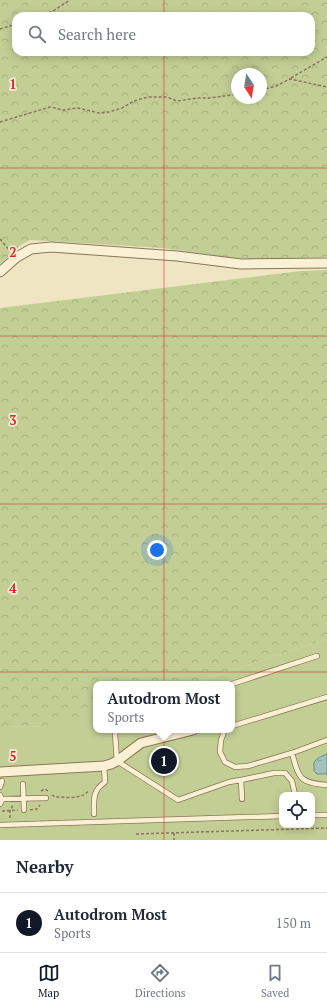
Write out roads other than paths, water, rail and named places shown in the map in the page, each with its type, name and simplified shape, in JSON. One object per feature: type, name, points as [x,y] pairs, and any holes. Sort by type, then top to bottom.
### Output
[{"type":"street","points":[[0,272],[17,257],[31,249],[51,247],[177,256],[241,264],[327,263]]},
{"type":"street","points":[[1,776],[104,766],[111,764],[141,743],[181,733]]},
{"type":"lane","points":[[235,683],[317,656]]},
{"type":"lane","points":[[235,725],[327,698]]},
{"type":"lane","points":[[116,733],[117,760],[178,800],[229,782],[274,773],[285,773],[292,782],[295,792]]},
{"type":"lane","points":[[224,733],[221,740],[220,752],[226,762],[235,767],[248,766],[292,753],[327,740]]},
{"type":"lane","points":[[292,753],[296,771],[303,779],[314,784],[327,785]]},
{"type":"lane","points":[[94,814],[94,796],[96,791],[105,782],[104,766]]},
{"type":"lane","points":[[0,787],[1,776]]},
{"type":"lane","points":[[292,782],[303,779]]},
{"type":"lane","points":[[241,780],[242,798]]},
{"type":"lane","points":[[23,784],[24,810]]},
{"type":"lane","points":[[0,804],[1,797],[46,798]]},
{"type":"lane","points":[[315,815],[327,815]]},
{"type":"lane","points":[[0,825],[279,816]]},
{"type":"water","points":[[327,754],[327,774],[317,774],[314,771],[314,762],[318,758]]},
{"type":"place","name":"Autodrom Most","points":[[164,761]]}]
